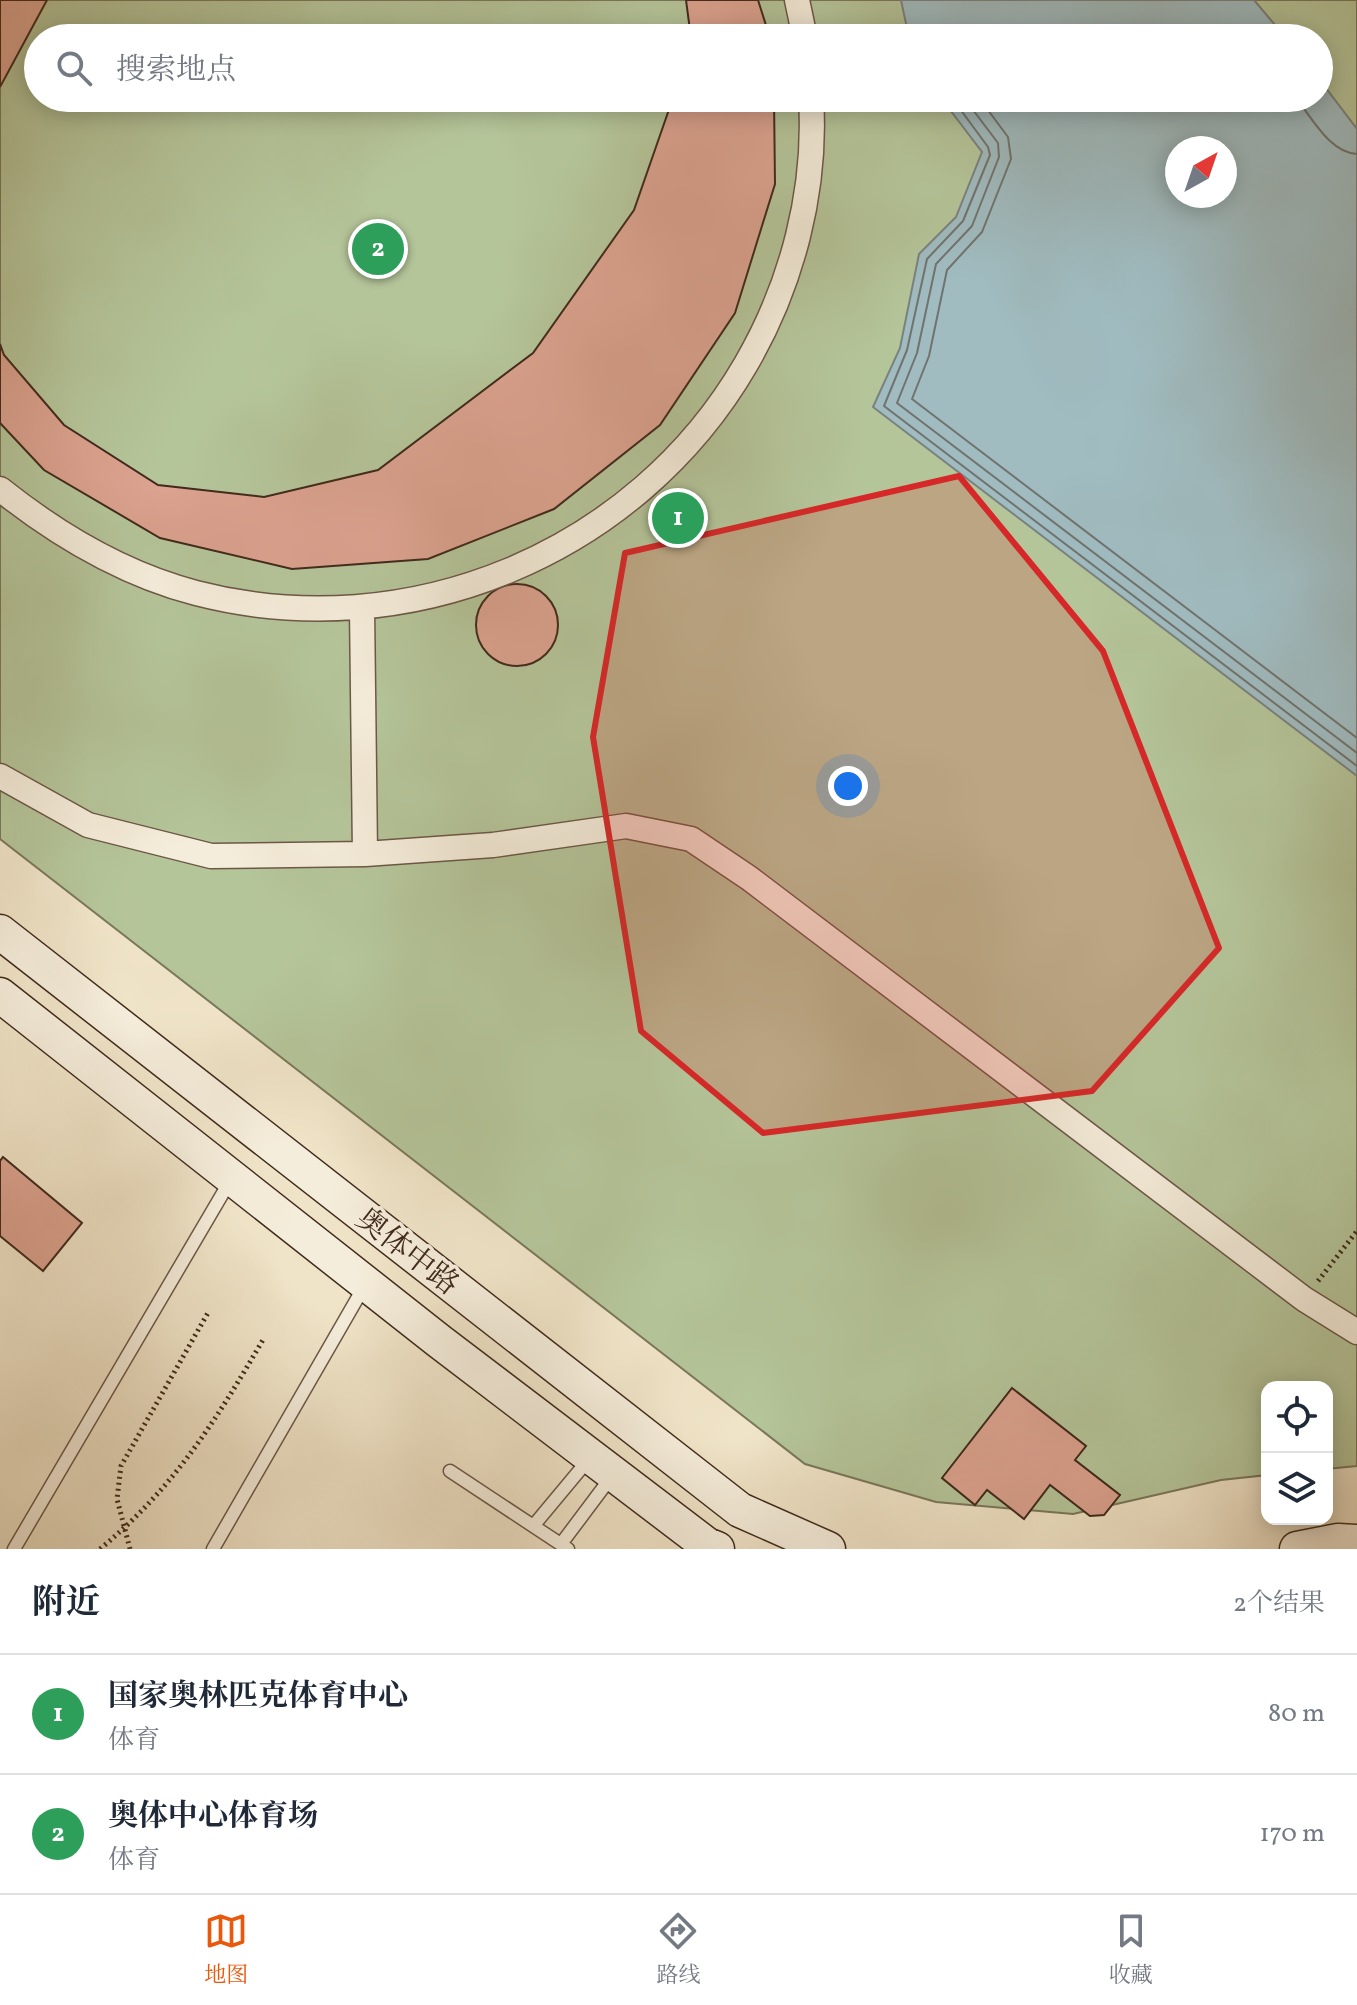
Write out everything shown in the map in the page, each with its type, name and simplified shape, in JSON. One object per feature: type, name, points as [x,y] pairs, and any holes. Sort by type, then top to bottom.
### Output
[{"type":"main road","name":"奥体中路","points":[[0,932],[740,1510],[828,1549]]},
{"type":"main road","name":"奥体中路","points":[[0,995],[366,1283],[707,1545],[717,1549]]},
{"type":"main road","points":[[1297,1549],[1338,1541],[1357,1542]]},
{"type":"street","points":[[797,0],[802,24]]},
{"type":"street","points":[[0,489],[43,523],[91,552],[142,575],[195,593],[250,604],[306,609],[362,608],[403,603],[469,586],[520,567],[558,549],[626,504],[686,448],[736,382],[756,347],[783,284],[799,231],[807,191],[811,112]]},
{"type":"street","points":[[362,608],[365,854]]},
{"type":"street","points":[[0,776],[88,825],[211,856],[365,854],[493,845],[626,826],[691,839],[749,878],[1304,1299],[1357,1332]]},
{"type":"lane","points":[[14,1549],[232,1178]]},
{"type":"lane","points":[[213,1549],[366,1283]]},
{"type":"lane","points":[[534,1525],[602,1465]]},
{"type":"lane","points":[[450,1471],[565,1546],[602,1465]]},
{"type":"path","points":[[1304,1299],[1357,1231]]},
{"type":"path","points":[[130,1549],[117,1499],[121,1466],[209,1311]]},
{"type":"path","points":[[100,1549],[168,1485],[225,1405],[264,1338]]},
{"type":"highlighted area","points":[[959,476],[1103,651],[1219,948],[1092,1091],[763,1133],[641,1031],[593,737],[625,553]]},
{"type":"green space","points":[[0,0],[1357,0],[1357,1466],[1333,1468],[1333,1381],[1261,1381],[1261,1476],[1221,1480],[1073,1514],[936,1502],[805,1464],[0,839]]},
{"type":"water","points":[[901,0],[1254,0],[1274,24],[906,24]]},
{"type":"water","points":[[1333,97],[1357,129],[1357,776],[873,407],[900,348],[919,254],[956,217],[982,152],[952,112],[1333,112]]},
{"type":"building","points":[[0,0],[47,0],[34,24],[24,24],[24,43],[0,87]]},
{"type":"building","points":[[686,0],[758,0],[766,24],[689,24]]},
{"type":"building","points":[[668,112],[774,112],[775,184],[735,313],[660,425],[554,509],[428,559],[292,569],[160,538],[44,470],[0,423],[0,344],[4,355],[64,425],[158,485],[264,497],[378,470],[533,353],[634,210]]},
{"type":"building","points":[[517,584],[533,587],[546,596],[555,609],[558,625],[555,641],[546,654],[533,663],[517,666],[501,663],[488,654],[479,641],[476,625],[479,609],[488,596],[501,587]]},
{"type":"building","points":[[3,1157],[82,1223],[43,1271],[0,1236],[0,1161]]},
{"type":"building","points":[[1012,1388],[1086,1446],[1075,1460],[1120,1495],[1104,1515],[1090,1516],[1050,1485],[1024,1519],[987,1490],[975,1505],[942,1478]]},
{"type":"place","name":"奥体中心体育场","points":[[378,249]]},
{"type":"place","name":"国家奥林匹克体育中心","points":[[678,518]]}]
